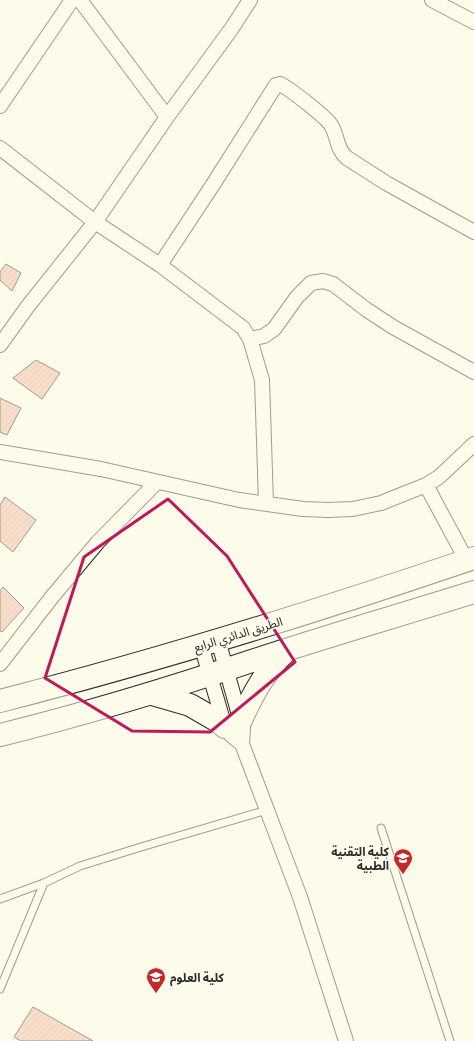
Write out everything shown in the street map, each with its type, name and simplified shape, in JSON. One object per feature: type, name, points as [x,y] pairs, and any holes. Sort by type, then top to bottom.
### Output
[{"type":"main road","name":"الطريق الدائري الرابع","points":[[0,701],[78,681],[210,643],[469,559]]},
{"type":"main road","points":[[0,735],[152,694],[286,650],[474,592]]},
{"type":"main road","points":[[152,694],[190,706],[211,718],[233,724],[258,685],[286,650]]},
{"type":"street","points":[[0,106],[72,0]]},
{"type":"street","points":[[80,0],[167,117]]},
{"type":"street","points":[[0,345],[28,306],[96,222],[167,117],[232,28],[250,0]]},
{"type":"street","points":[[432,0],[474,22]]},
{"type":"street","points":[[160,264],[214,183],[276,84],[280,84],[298,96],[331,124],[338,147],[346,158],[386,183],[474,232]]},
{"type":"street","points":[[0,148],[96,222],[160,264],[243,328],[250,339],[262,380],[266,503]]},
{"type":"street","points":[[250,339],[264,336],[274,329],[297,297],[311,284],[323,281],[332,284],[393,327],[474,372]]},
{"type":"street","points":[[0,452],[101,469],[239,500],[303,509],[353,509],[381,503],[426,485],[439,477],[474,444]]},
{"type":"street","points":[[2,656],[98,542],[157,482]]},
{"type":"street","points":[[426,485],[461,550],[469,559]]},
{"type":"street","points":[[210,643],[233,724],[231,735],[242,744],[300,897],[346,1041]]},
{"type":"lane","points":[[0,900],[44,883],[80,866],[267,810]]},
{"type":"lane","points":[[381,828],[450,1041]]},
{"type":"lane","points":[[0,989],[44,883]]},
{"type":"highlighted area","points":[[168,499],[227,556],[295,662],[210,732],[132,731],[45,678],[84,557]]},
{"type":"building","points":[[6,264],[21,273],[12,291],[0,280],[0,272]]},
{"type":"building","points":[[36,360],[60,373],[42,399],[13,378]]},
{"type":"building","points":[[0,398],[21,408],[7,435],[0,432]]},
{"type":"building","points":[[5,497],[36,520],[13,552],[0,541],[0,505]]},
{"type":"building","points":[[3,587],[24,608],[2,632],[0,631],[0,591]]},
{"type":"building","points":[[33,1007],[93,1041],[21,1041],[14,1037]]},
{"type":"place","name":"كلية التقنية الطبية","points":[[403,875]]},
{"type":"place","name":"كلية العلوم","points":[[156,994]]}]
